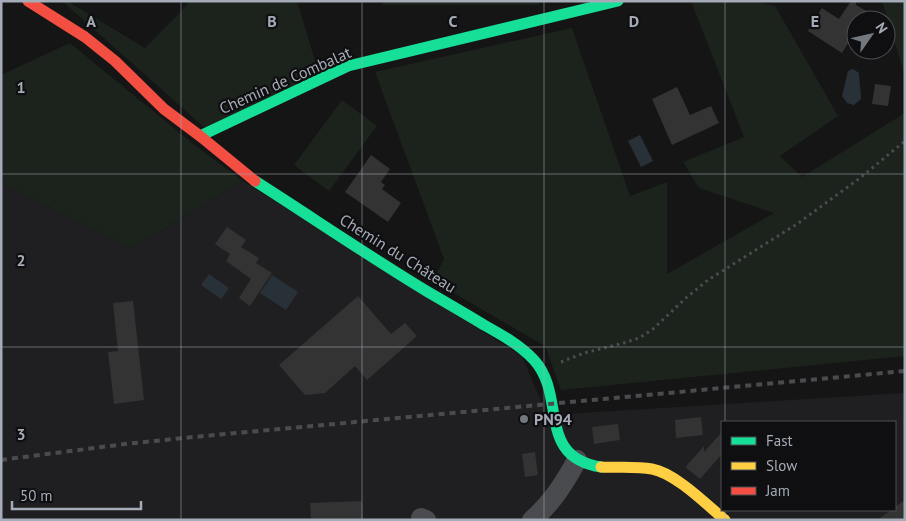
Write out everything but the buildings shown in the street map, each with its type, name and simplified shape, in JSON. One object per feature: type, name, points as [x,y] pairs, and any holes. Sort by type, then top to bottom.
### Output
[{"type":"street","name":"Chemin du Château","points":[[28,1],[85,37],[115,61],[164,109],[253,180],[428,292],[509,339],[528,353],[543,372],[548,387],[557,433],[567,451],[577,460]]},
{"type":"street","name":"Chemin de Combalat","points":[[200,136],[348,66],[618,1]]},
{"type":"street","points":[[532,520],[562,487],[577,460],[584,464],[606,468],[641,468],[661,471],[677,480],[724,520]]},
{"type":"path","points":[[543,372],[562,361],[584,353],[639,338],[653,329],[686,297],[708,280],[797,224],[860,178],[905,141]]},
{"type":"shaded area","points":[[62,1],[67,1],[145,48],[191,1],[297,1],[319,74],[205,128]]},
{"type":"shaded area","points":[[382,1],[539,1],[539,5],[382,5]]},
{"type":"shaded area","points":[[691,1],[755,1],[775,6],[838,116],[780,156],[802,177],[905,113],[905,356],[561,390],[545,346],[433,281],[444,259],[375,72],[572,28],[630,196],[667,182],[667,274],[774,213],[699,188],[683,162],[744,137]]},
{"type":"shaded area","points":[[882,1],[905,1],[905,76],[896,47],[896,10],[885,10]]},
{"type":"shaded area","points":[[70,43],[192,143],[243,181],[132,248],[1,183],[1,75]]},
{"type":"shaded area","points":[[853,69],[859,73],[861,96],[861,99],[854,105],[847,103],[842,96],[848,71]]},
{"type":"shaded area","points":[[342,100],[377,126],[329,191],[294,165]]},
{"type":"shaded area","points":[[640,135],[653,161],[641,167],[628,141]]},
{"type":"shaded area","points":[[243,181],[522,356],[547,415],[905,393],[905,520],[1,520],[1,183],[132,248]]},
{"type":"shaded area","points":[[209,274],[229,288],[221,299],[201,285]]},
{"type":"shaded area","points":[[272,275],[298,292],[286,310],[260,293]]},
{"type":"railway","points":[[1,460],[183,438],[905,371]]},
{"type":"traffic: fast","points":[[200,136],[348,66],[618,1]]},
{"type":"traffic: fast","points":[[255,181],[385,265],[523,350],[534,360],[544,375],[560,438],[568,451],[581,461],[601,467]]},
{"type":"traffic: slow","points":[[601,467],[652,469],[661,472],[690,490],[725,520]]},
{"type":"traffic: jam","points":[[28,1],[85,37],[115,61],[164,109],[255,181]]},
{"type":"place","name":"PN94","points":[[524,419]]}]
